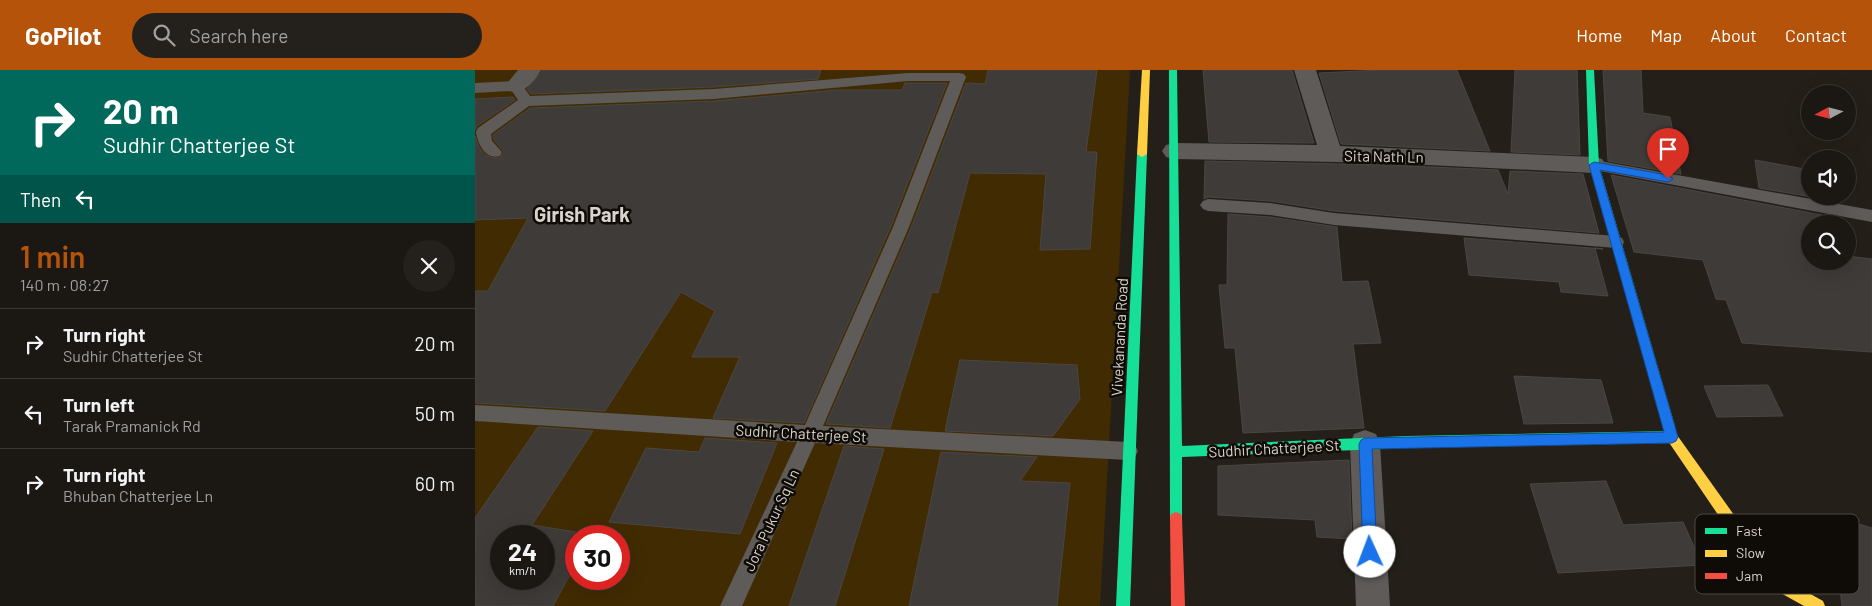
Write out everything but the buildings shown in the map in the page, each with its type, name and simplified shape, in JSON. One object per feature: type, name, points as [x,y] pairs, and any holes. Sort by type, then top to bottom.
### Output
[{"type":"main road","name":"Vivekananda Road","points":[[1123,606],[1128,451],[1136,320],[1146,70]]},
{"type":"main road","points":[[1173,70],[1175,452],[1178,606]]},
{"type":"main road","points":[[1590,70],[1594,165],[1672,437],[1725,514]]},
{"type":"main road","name":"Sudhir Chatterjee St","points":[[1175,452],[1365,444],[1672,437]]},
{"type":"main road","points":[[1796,594],[1818,606]]},
{"type":"street","points":[[521,94],[530,70]]},
{"type":"street","points":[[1305,70],[1331,154]]},
{"type":"street","name":"Sita Nath Ln","points":[[1174,151],[1495,159],[1594,165]]},
{"type":"street","points":[[1365,444],[1373,606]]},
{"type":"lane","points":[[475,88],[521,94],[713,94],[889,75],[908,77],[963,74]]},
{"type":"lane","name":"Jora Pukur Sq Ln","points":[[731,606],[810,434],[901,228],[963,74]]},
{"type":"lane","points":[[495,152],[485,143],[483,132],[521,94]]},
{"type":"lane","points":[[1594,165],[1872,216]]},
{"type":"lane","points":[[1208,204],[1270,209],[1334,218],[1616,242]]},
{"type":"lane","name":"Sudhir Chatterjee St","points":[[475,413],[810,434],[1128,451]]},
{"type":"lane","points":[[1779,594],[1783,606]]},
{"type":"shaded area","points":[[475,70],[1130,70],[1100,606],[475,606]]},
{"type":"traffic: fast","points":[[1173,70],[1176,518]]},
{"type":"traffic: fast","points":[[1590,70],[1594,165],[1669,426]]},
{"type":"traffic: fast","points":[[1123,606],[1142,154]]},
{"type":"traffic: fast","points":[[1175,452],[1406,442],[1672,437]]},
{"type":"traffic: slow","points":[[1142,154],[1146,70]]},
{"type":"traffic: slow","points":[[1669,426],[1672,437],[1725,514]]},
{"type":"traffic: slow","points":[[1796,594],[1818,606]]},
{"type":"traffic: jam","points":[[1176,518],[1178,606]]},
{"type":"district","name":"Girish Park","points":[[582,214]]},
{"type":"route","points":[[1370,552],[1365,444],[1672,437],[1594,165],[1668,179]]}]
